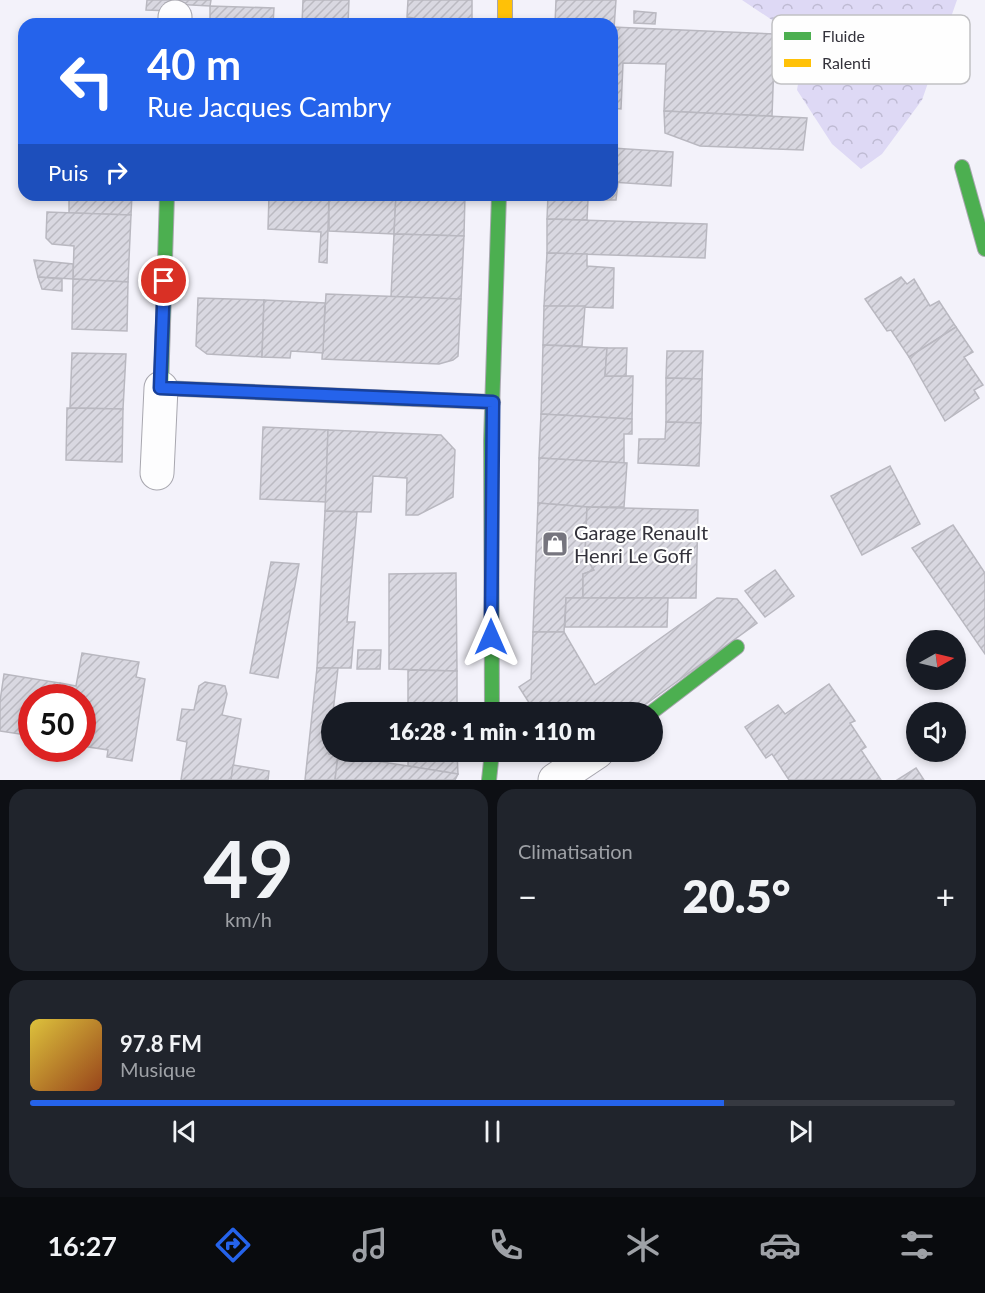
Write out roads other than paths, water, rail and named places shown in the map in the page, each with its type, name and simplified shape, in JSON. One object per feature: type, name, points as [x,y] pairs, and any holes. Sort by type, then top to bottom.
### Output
[{"type":"street","points":[[505,0],[505,18]]},
{"type":"street","points":[[962,167],[985,249]]},
{"type":"street","points":[[157,473],[166,201]]},
{"type":"street","points":[[492,702],[490,577],[499,201]]},
{"type":"street","points":[[160,388],[493,402]]},
{"type":"street","points":[[663,703],[737,646]]},
{"type":"street","points":[[491,779],[492,762]]},
{"type":"street","points":[[555,780],[582,762]]},
{"type":"place","name":"Garage Renault Henri Le Goff","points":[[555,544]]}]
